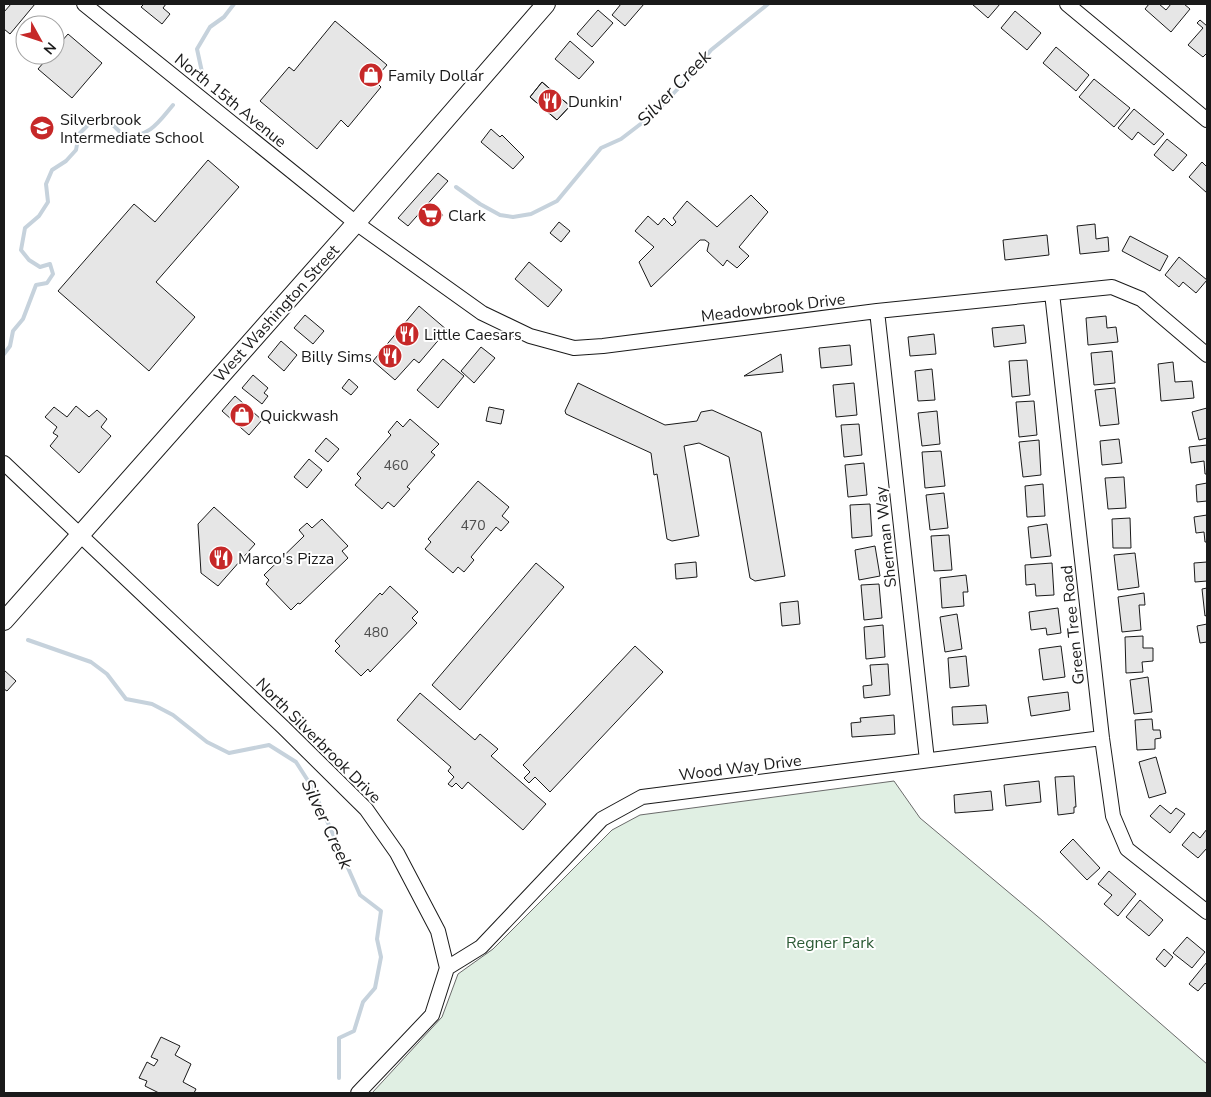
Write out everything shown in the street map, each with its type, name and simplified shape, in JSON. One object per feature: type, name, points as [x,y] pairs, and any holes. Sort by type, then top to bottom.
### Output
[{"type":"main road","name":"West Washington Street","points":[[4,621],[356,223],[546,4]]},
{"type":"street","name":"North 15th Avenue","points":[[84,4],[356,223]]},
{"type":"street","points":[[1067,4],[1207,120]]},
{"type":"street","name":"Meadowbrook Drive","points":[[356,223],[482,313],[530,336],[574,348],[603,346],[877,311],[1112,287],[1141,299],[1207,355]]},
{"type":"street","name":"Green Tree Road","points":[[1052,293],[1102,738],[1113,816],[1127,849],[1205,906]]},
{"type":"street","name":"Sherman Way","points":[[877,311],[927,760]]},
{"type":"street","name":"North Silverbrook Drive","points":[[4,463],[81,534],[366,809],[397,853],[438,931],[447,968]]},
{"type":"street","name":"Wood Way Drive","points":[[447,968],[481,947],[602,819],[642,797],[1102,738]]},
{"type":"street","points":[[358,1093],[432,1014],[447,968]]},
{"type":"green space","name":"Regner Park","points":[[894,781],[920,818],[1043,921],[1207,1064],[1207,1093],[372,1093],[442,1017],[458,974],[493,949],[612,830],[640,815]]},
{"type":"building","points":[[11,4],[35,4],[26,15],[15,15],[15,28],[10,34],[4,29],[4,12]]},
{"type":"building","points":[[144,4],[166,4],[163,8],[170,14],[162,24],[141,7]]},
{"type":"building","points":[[621,4],[644,4],[625,26],[612,15]]},
{"type":"building","points":[[972,4],[1000,4],[988,18]]},
{"type":"building","points":[[1149,4],[1159,4],[1166,10],[1171,4],[1184,4],[1190,9],[1171,32],[1145,9]]},
{"type":"building","points":[[598,10],[613,23],[592,47],[577,34]]},
{"type":"building","points":[[1015,11],[1041,33],[1027,50],[1001,28]]},
{"type":"building","points":[[1200,20],[1207,26],[1207,53],[1203,57],[1188,45],[1203,28],[1197,23]]},
{"type":"building","points":[[335,21],[387,65],[374,80],[381,87],[348,127],[341,120],[317,149],[260,101],[289,67],[294,71]]},
{"type":"building","points":[[68,34],[102,63],[72,98],[38,69],[41,65],[65,65],[65,37]]},
{"type":"building","points":[[570,41],[594,62],[579,79],[555,59]]},
{"type":"building","points":[[1056,47],[1089,75],[1076,91],[1043,63]]},
{"type":"building","points":[[1094,79],[1130,108],[1114,127],[1079,97]]},
{"type":"building","name":"Dunkin'","points":[[542,82],[570,106],[557,120],[530,97]]},
{"type":"building","name":"Dunkin'","points":[[542,82],[570,106],[557,120],[530,97]]},
{"type":"building","points":[[1134,109],[1164,134],[1154,145],[1138,132],[1132,140],[1118,128]]},
{"type":"building","points":[[491,129],[500,137],[502,135],[524,157],[513,169],[481,142]]},
{"type":"building","points":[[1167,139],[1187,155],[1173,171],[1154,155]]},
{"type":"building","points":[[208,160],[239,187],[156,282],[195,317],[149,371],[58,291],[134,204],[155,222]]},
{"type":"building","points":[[1202,162],[1207,167],[1207,193],[1189,177]]},
{"type":"building","name":"Clark","points":[[438,173],[448,181],[408,226],[398,218]]},
{"type":"building","points":[[751,195],[768,212],[739,247],[749,256],[737,268],[727,260],[723,266],[707,251],[709,243],[705,240],[700,240],[651,287],[639,262],[654,247],[635,231],[648,216],[658,225],[664,218],[672,226],[676,222],[673,218],[687,201],[717,227]]},
{"type":"building","name":"Clark","points":[[429,203],[443,215],[432,227],[418,215]]},
{"type":"building","points":[[559,222],[570,231],[561,242],[550,233]]},
{"type":"building","points":[[1095,224],[1096,239],[1108,237],[1109,251],[1080,254],[1077,226]]},
{"type":"building","points":[[1047,235],[1049,255],[1005,260],[1003,240]]},
{"type":"building","points":[[1130,236],[1168,256],[1160,271],[1122,251]]},
{"type":"building","points":[[1179,257],[1207,280],[1196,293],[1183,282],[1179,287],[1165,275]]},
{"type":"building","points":[[529,262],[562,290],[548,307],[515,279]]},
{"type":"building","points":[[419,306],[447,330],[419,363],[414,359],[395,380],[373,361]]},
{"type":"building","points":[[305,315],[324,331],[313,344],[294,328]]},
{"type":"building","points":[[1106,316],[1107,328],[1116,327],[1118,342],[1088,345],[1086,318]]},
{"type":"building","points":[[1024,325],[1026,343],[994,347],[992,328]]},
{"type":"building","points":[[934,334],[936,354],[910,356],[908,337]]},
{"type":"building","points":[[281,341],[297,355],[284,371],[268,357]]},
{"type":"building","points":[[850,345],[852,365],[821,368],[819,348]]},
{"type":"building","points":[[481,347],[495,358],[474,383],[461,371]]},
{"type":"building","points":[[1112,351],[1115,383],[1094,385],[1091,353]]},
{"type":"building","points":[[781,354],[783,372],[744,376]]},
{"type":"building","points":[[443,359],[464,376],[438,408],[417,390]]},
{"type":"building","points":[[1027,360],[1030,395],[1012,397],[1009,361]]},
{"type":"building","points":[[1173,362],[1175,382],[1192,381],[1194,398],[1161,401],[1158,364]]},
{"type":"building","points":[[932,369],[935,400],[918,401],[915,371]]},
{"type":"building","points":[[253,375],[268,388],[264,393],[268,396],[262,404],[242,388]]},
{"type":"building","points":[[349,379],[358,387],[351,395],[342,388]]},
{"type":"building","points":[[578,383],[665,425],[697,421],[701,412],[712,410],[761,432],[785,576],[755,581],[750,578],[729,457],[699,443],[684,446],[699,536],[672,541],[667,539],[657,474],[654,475],[651,453],[566,414],[565,411]]},
{"type":"building","points":[[854,383],[857,415],[836,417],[833,385]]},
{"type":"building","points":[[1115,388],[1119,424],[1100,426],[1095,390]]},
{"type":"building","name":"Quickwash","points":[[235,396],[262,420],[249,435],[222,411]]},
{"type":"building","points":[[1034,401],[1037,435],[1019,437],[1016,402]]},
{"type":"building","points":[[76,406],[89,417],[97,410],[107,419],[101,427],[111,436],[79,473],[50,446],[58,436],[53,433],[57,427],[45,417],[54,407],[67,417]]},
{"type":"building","points":[[489,407],[504,410],[501,424],[486,421]]},
{"type":"building","points":[[1207,408],[1207,438],[1199,440],[1192,412]]},
{"type":"building","points":[[937,411],[940,444],[922,446],[918,413]]},
{"type":"building","points":[[410,419],[439,444],[431,452],[435,455],[407,487],[410,489],[394,507],[388,502],[382,509],[355,485],[361,478],[357,474],[391,435],[388,432],[397,421],[403,427]]},
{"type":"building","points":[[859,424],[862,455],[844,457],[841,425]]},
{"type":"building","points":[[326,438],[339,449],[328,462],[315,451]]},
{"type":"building","points":[[1119,439],[1122,463],[1102,465],[1100,441]]},
{"type":"building","points":[[1039,440],[1041,475],[1023,477],[1019,442]]},
{"type":"building","points":[[1207,445],[1207,474],[1205,474],[1204,461],[1191,463],[1189,447]]},
{"type":"building","points":[[941,451],[945,486],[925,488],[922,452]]},
{"type":"building","points":[[309,459],[322,470],[307,488],[294,477]]},
{"type":"building","points":[[864,463],[867,495],[848,497],[845,465]]},
{"type":"building","points":[[1124,477],[1126,508],[1108,509],[1105,478]]},
{"type":"building","points":[[478,481],[509,507],[502,516],[509,522],[501,531],[496,527],[471,557],[474,560],[464,572],[458,567],[453,573],[425,549],[431,542],[428,539]]},
{"type":"building","points":[[1207,483],[1207,501],[1197,502],[1196,485]]},
{"type":"building","points":[[1043,484],[1045,516],[1027,517],[1025,486]]},
{"type":"building","points":[[944,493],[948,528],[930,530],[926,495]]},
{"type":"building","points":[[870,504],[872,536],[852,538],[850,505]]},
{"type":"building","name":"Marco's Pizza","points":[[214,507],[255,544],[218,586],[201,573],[198,524]]},
{"type":"building","points":[[1207,515],[1207,542],[1205,542],[1204,532],[1196,533],[1194,517]]},
{"type":"building","points":[[1130,518],[1131,548],[1113,548],[1112,519]]},
{"type":"building","points":[[322,519],[348,546],[342,551],[348,558],[300,604],[298,603],[291,610],[266,584],[269,580],[264,575],[304,536],[299,530],[307,523],[312,528]]},
{"type":"building","points":[[1047,524],[1051,556],[1031,558],[1028,527]]},
{"type":"building","points":[[949,535],[952,570],[934,571],[931,536]]},
{"type":"building","points":[[875,546],[880,576],[859,580],[855,550]]},
{"type":"building","points":[[1135,553],[1139,587],[1118,590],[1114,555]]},
{"type":"building","points":[[696,562],[697,577],[676,579],[675,564]]},
{"type":"building","points":[[1207,562],[1207,581],[1195,582],[1194,563]]},
{"type":"building","points":[[536,563],[564,587],[460,710],[432,685]]},
{"type":"building","points":[[1052,563],[1054,595],[1036,596],[1035,584],[1026,585],[1025,565]]},
{"type":"building","points":[[966,575],[968,592],[963,592],[964,606],[942,608],[940,578]]},
{"type":"building","points":[[879,584],[882,618],[864,620],[861,585]]},
{"type":"building","points":[[390,586],[418,612],[412,618],[417,623],[370,672],[368,669],[361,676],[335,651],[340,646],[335,641],[380,593],[382,595]]},
{"type":"building","points":[[1207,588],[1207,615],[1205,616],[1202,589]]},
{"type":"building","points":[[1144,593],[1145,605],[1139,605],[1141,630],[1122,632],[1118,597]]},
{"type":"building","points":[[798,601],[800,624],[782,626],[780,603]]},
{"type":"building","points":[[1058,608],[1061,633],[1047,635],[1046,628],[1031,630],[1029,612]]},
{"type":"building","points":[[957,614],[962,649],[945,652],[940,617]]},
{"type":"building","points":[[1207,624],[1207,642],[1200,643],[1197,626]]},
{"type":"building","points":[[883,625],[885,657],[866,659],[864,627]]},
{"type":"building","points":[[1143,636],[1143,648],[1153,648],[1153,661],[1142,662],[1143,672],[1126,673],[1125,637]]},
{"type":"building","points":[[635,646],[663,672],[550,792],[535,777],[529,783],[524,778],[530,772],[523,765]]},
{"type":"building","points":[[1061,646],[1065,677],[1043,680],[1039,649]]},
{"type":"building","points":[[966,656],[969,686],[950,688],[948,658]]},
{"type":"building","points":[[888,664],[890,695],[864,698],[863,686],[872,685],[870,665]]},
{"type":"building","points":[[4,670],[16,681],[7,691],[4,689]]},
{"type":"building","points":[[1148,677],[1152,712],[1134,714],[1130,680]]},
{"type":"building","points":[[1068,692],[1070,710],[1031,716],[1028,697]]},
{"type":"building","points":[[420,693],[475,740],[480,734],[498,749],[491,756],[546,804],[523,830],[468,782],[462,789],[456,783],[452,787],[448,784],[454,777],[448,771],[451,767],[397,720]]},
{"type":"building","points":[[986,705],[988,723],[953,725],[952,707]]},
{"type":"building","points":[[894,715],[895,734],[852,737],[851,723],[861,722],[860,718]]},
{"type":"building","points":[[1152,719],[1153,730],[1160,730],[1161,738],[1155,739],[1155,749],[1137,750],[1135,720]]},
{"type":"building","points":[[1156,757],[1166,793],[1149,798],[1139,762]]},
{"type":"building","points":[[1074,776],[1076,807],[1074,807],[1074,813],[1058,815],[1055,777]]},
{"type":"building","points":[[1039,781],[1041,802],[1006,806],[1004,785]]},
{"type":"building","points":[[991,791],[993,810],[955,813],[954,795]]},
{"type":"building","points":[[1160,805],[1171,814],[1176,808],[1185,814],[1170,833],[1150,816]]},
{"type":"building","points":[[1207,829],[1207,848],[1198,858],[1182,845],[1193,832],[1200,838]]},
{"type":"building","points":[[1073,839],[1100,868],[1087,880],[1060,852]]},
{"type":"building","points":[[1109,871],[1136,894],[1118,916],[1104,904],[1112,895],[1098,884]]},
{"type":"building","points":[[1140,900],[1163,920],[1149,936],[1126,917]]},
{"type":"building","points":[[1187,937],[1205,952],[1192,968],[1173,953]]},
{"type":"building","points":[[1164,949],[1173,957],[1165,967],[1156,959]]},
{"type":"building","points":[[1207,962],[1207,985],[1205,983],[1198,991],[1189,984]]},
{"type":"building","points":[[161,1037],[180,1046],[175,1055],[191,1064],[183,1082],[196,1089],[194,1093],[159,1093],[145,1086],[147,1081],[139,1078],[147,1062],[154,1066],[158,1060],[151,1057]]},
{"type":"waterway","name":"Silver Creek","points":[[202,72],[197,49],[210,27],[224,17],[234,4]]},
{"type":"waterway","name":"Silver Creek","points":[[456,187],[500,215],[513,217],[531,214],[557,201],[601,148],[621,139],[655,113],[711,50],[768,4]]},
{"type":"waterway","name":"Silver Creek","points":[[4,354],[10,346],[13,331],[23,319],[36,285],[47,283],[53,274],[50,264],[40,267],[29,260],[21,250],[25,228],[39,216],[48,202],[46,184],[52,170],[66,161],[76,150],[79,134],[94,119],[109,121],[124,136],[133,136],[153,128],[173,105]]},
{"type":"waterway","name":"Silver Creek","points":[[28,640],[91,662],[107,674],[126,699],[152,704],[173,715],[207,742],[229,753],[269,745],[296,762],[312,787],[360,895],[381,911],[377,939],[381,957],[375,988],[363,1002],[354,1031],[339,1038],[339,1078]]},
{"type":"place","name":"Family Dollar","points":[[371,75]]},
{"type":"place","name":"Dunkin'","points":[[550,101]]},
{"type":"place","name":"Silverbrook Intermediate School","points":[[42,128]]},
{"type":"place","name":"Clark","points":[[430,215]]},
{"type":"place","name":"Little Caesars","points":[[407,334]]},
{"type":"place","name":"Billy Sims","points":[[390,356]]},
{"type":"place","name":"Quickwash","points":[[242,415]]},
{"type":"place","name":"Marco's Pizza","points":[[221,558]]}]
